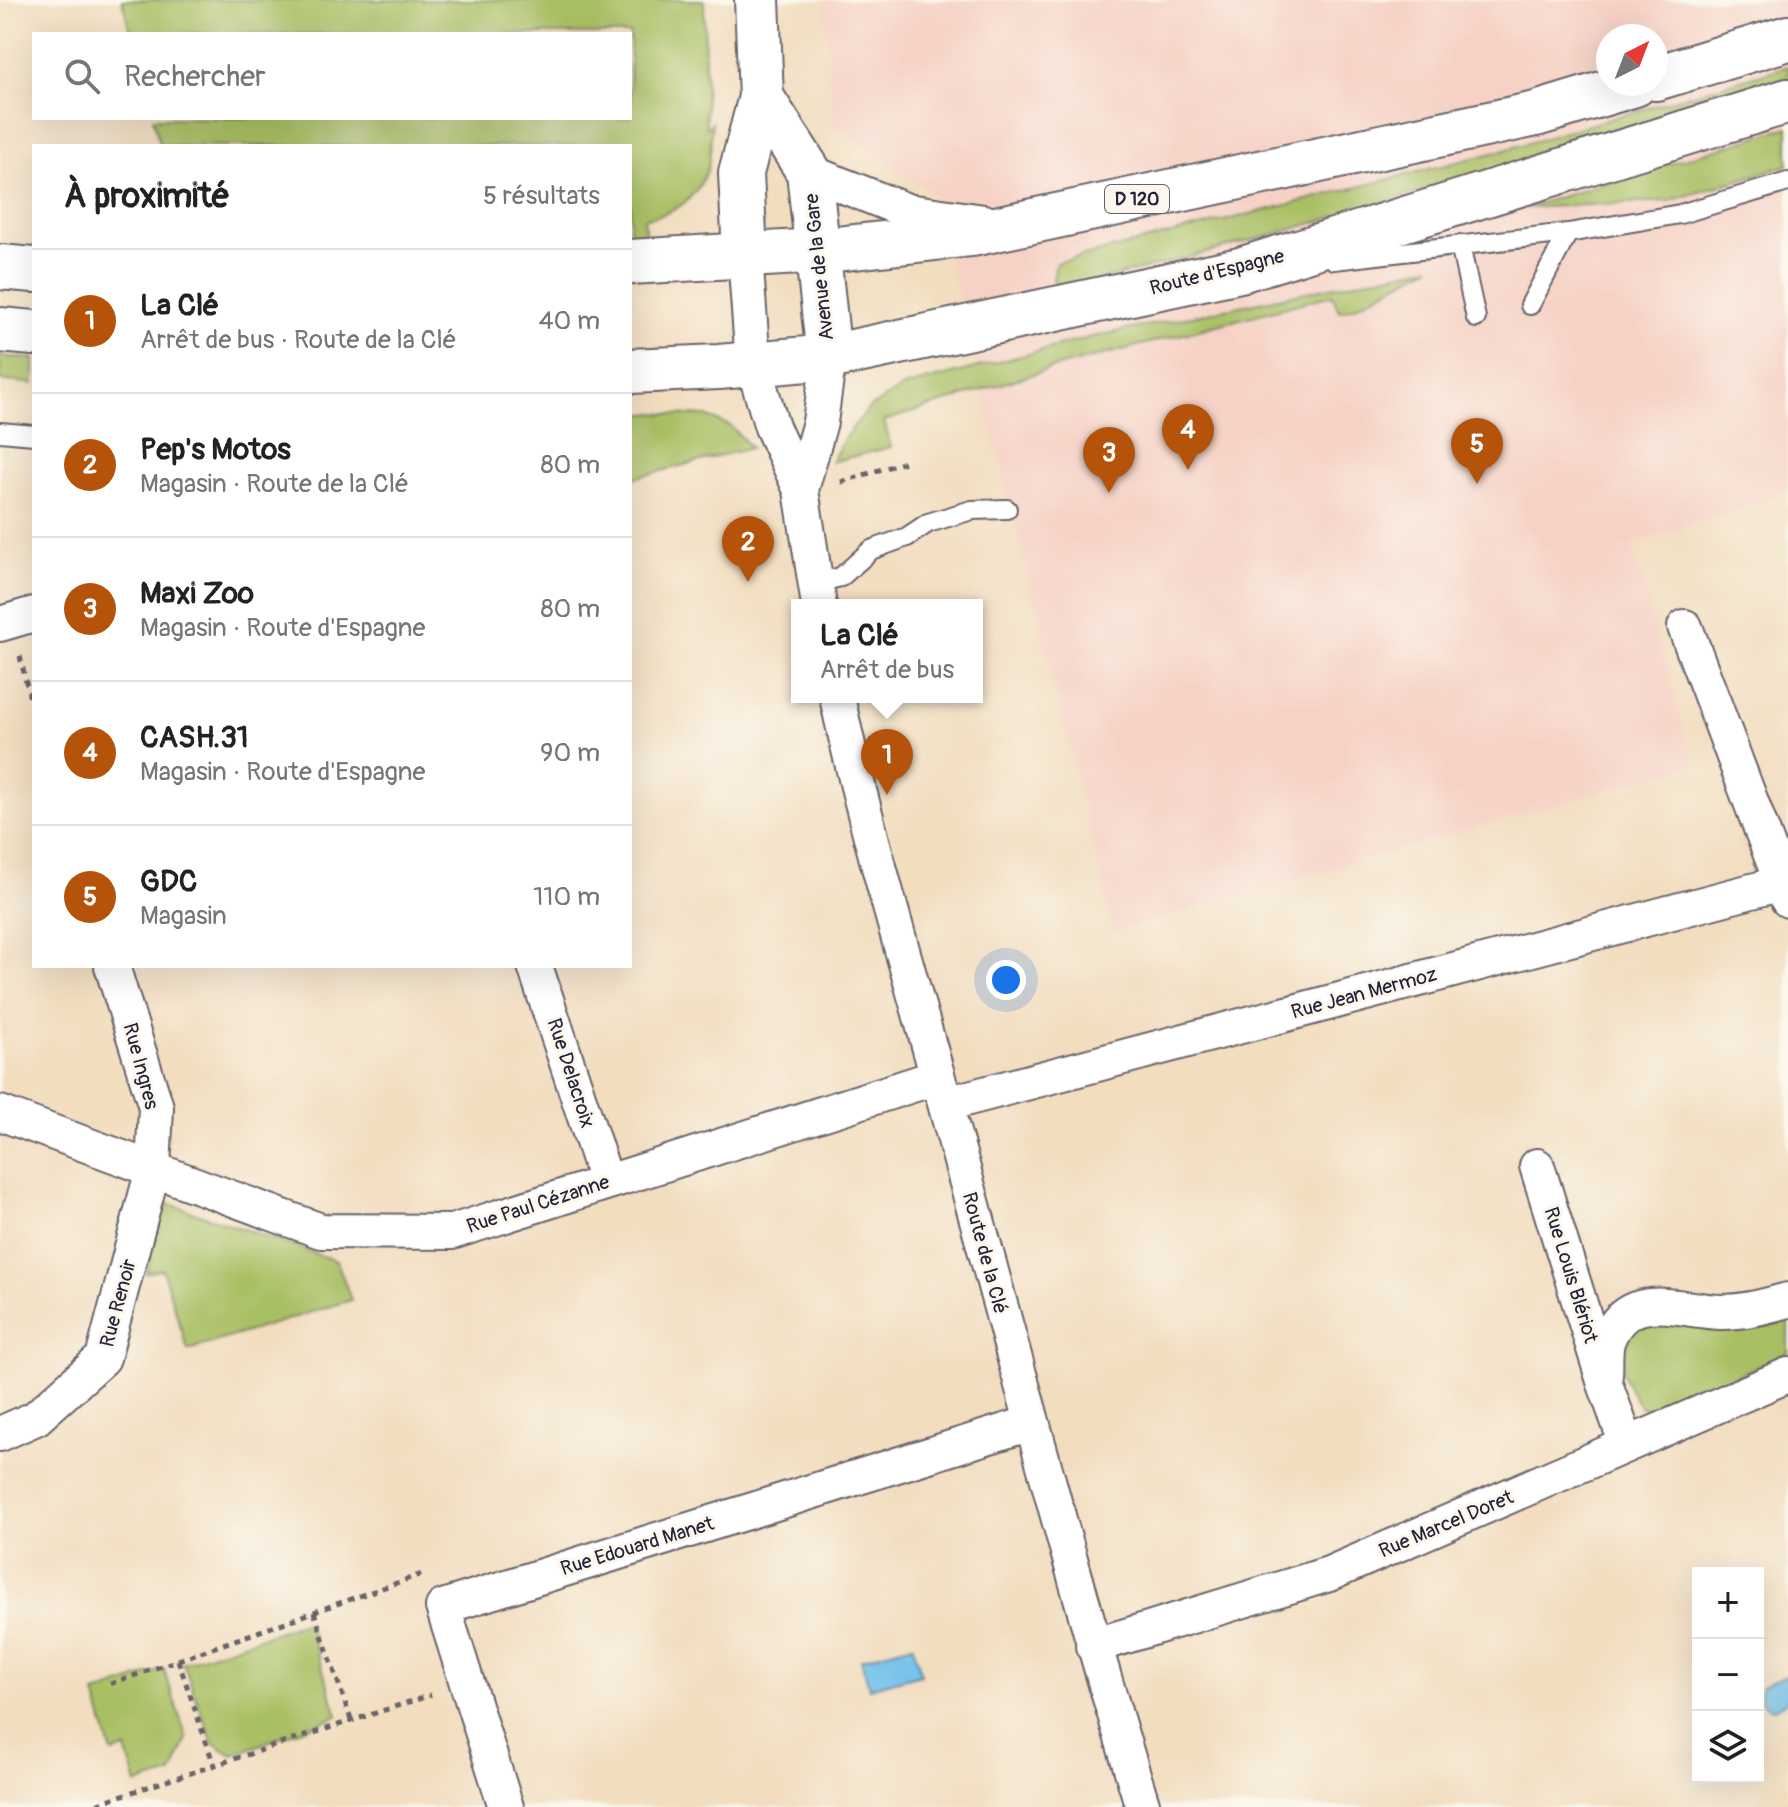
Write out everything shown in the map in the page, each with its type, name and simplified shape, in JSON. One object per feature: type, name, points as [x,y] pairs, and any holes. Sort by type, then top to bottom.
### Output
[{"type":"main road","points":[[745,255],[741,173],[761,97],[757,0]]},
{"type":"main road","points":[[1668,74],[1788,38]]},
{"type":"main road","name":"D 120","points":[[632,262],[818,251],[957,236],[1536,114],[1596,96]]},
{"type":"main road","name":"Avenue de la Gare","points":[[761,97],[809,172],[829,357]]},
{"type":"main road","name":"Route d'Espagne","points":[[632,371],[829,357],[1240,270],[1788,101]]},
{"type":"main road","points":[[0,269],[32,270]]},
{"type":"main road","points":[[0,330],[32,333]]},
{"type":"street","points":[[809,172],[907,211],[1012,226]]},
{"type":"street","points":[[745,255],[736,365],[772,427],[801,490],[817,594]]},
{"type":"street","points":[[801,490],[820,422],[829,357]]},
{"type":"street","points":[[1685,627],[1785,891]]},
{"type":"street","name":"Route de la Clé","points":[[838,703],[866,819],[1031,1423],[1093,1646],[1143,1807]]},
{"type":"street","name":"Rue Jean Mermoz","points":[[941,1090],[1785,891]]},
{"type":"street","name":"Rue Ingres","points":[[113,968],[156,1107],[153,1169]]},
{"type":"street","name":"Rue Delacroix","points":[[536,968],[606,1181]]},
{"type":"street","name":"Rue Paul Cézanne","points":[[0,1113],[321,1231],[452,1232],[606,1181],[941,1090]]},
{"type":"street","name":"Rue Louis Blériot","points":[[1537,1166],[1627,1445]]},
{"type":"street","name":"Rue Renoir","points":[[0,1434],[36,1418],[103,1358],[153,1169]]},
{"type":"street","name":"Rue Louis Blériot","points":[[1605,1384],[1607,1340],[1622,1314],[1651,1304],[1719,1312],[1748,1311],[1788,1300]]},
{"type":"street","name":"Rue Marcel Doret","points":[[1093,1646],[1329,1574],[1788,1375]]},
{"type":"street","name":"Rue Edouard Manet","points":[[506,1807],[443,1607],[1031,1423]]},
{"type":"lane","points":[[1240,270],[1568,233],[1680,214],[1788,182]]},
{"type":"lane","points":[[1530,305],[1568,233]]},
{"type":"lane","points":[[1460,245],[1476,318]]},
{"type":"lane","points":[[0,432],[32,435]]},
{"type":"lane","points":[[817,594],[871,550],[907,537],[928,523],[972,510],[1007,509]]},
{"type":"path","points":[[840,483],[908,461]]},
{"type":"path","points":[[15,619],[32,706]]},
{"type":"path","points":[[110,1684],[430,1571]]},
{"type":"path","points":[[314,1612],[351,1721]]},
{"type":"path","points":[[178,1660],[214,1765]]},
{"type":"path","points":[[86,1807],[467,1683]]},
{"type":"shaded area","points":[[824,0],[1788,0],[1788,492],[1632,545],[1694,765],[1113,932],[1037,611],[932,192],[833,126]]},
{"type":"green space","points":[[122,0],[704,0],[706,128],[712,123],[708,168],[695,192],[681,205],[664,214],[644,218],[646,244],[632,244],[632,144],[160,144],[154,120],[632,120],[632,32],[130,32]]},
{"type":"green space","points":[[1788,66],[1788,80],[1335,217],[1061,289],[1053,281],[1056,263],[1501,151]]},
{"type":"green space","points":[[1788,127],[1788,165],[1669,201],[1524,208]]},
{"type":"green space","points":[[1431,266],[1354,307],[1339,311],[1332,295],[1053,368],[884,421],[891,447],[831,462],[845,437],[869,408],[903,387],[1092,337]]},
{"type":"green space","points":[[0,356],[32,359],[32,384],[0,380]]},
{"type":"green space","points":[[652,413],[706,416],[731,426],[751,448],[632,478],[632,416]]},
{"type":"green space","points":[[170,1204],[337,1261],[351,1300],[188,1350],[162,1269],[146,1273],[162,1212]]},
{"type":"green space","points":[[1646,1319],[1735,1329],[1788,1322],[1788,1353],[1660,1410],[1641,1407],[1625,1380],[1620,1359],[1624,1338],[1633,1326]]},
{"type":"green space","points":[[307,1622],[338,1716],[232,1755],[213,1743],[183,1663]]},
{"type":"green space","points":[[164,1669],[187,1739],[172,1774],[137,1784],[126,1749],[112,1753],[95,1694]]},
{"type":"water","points":[[913,1645],[921,1674],[869,1688],[861,1659]]},
{"type":"water","points":[[1788,1674],[1788,1701],[1772,1709],[1764,1704],[1764,1686]]},
{"type":"place","name":"CASH.31","points":[[1188,470]]},
{"type":"place","name":"GDC","points":[[1477,484]]},
{"type":"place","name":"Maxi Zoo","points":[[1109,493]]},
{"type":"place","name":"Pep's Motos","points":[[748,582]]},
{"type":"place","name":"La Clé","points":[[887,795]]}]
